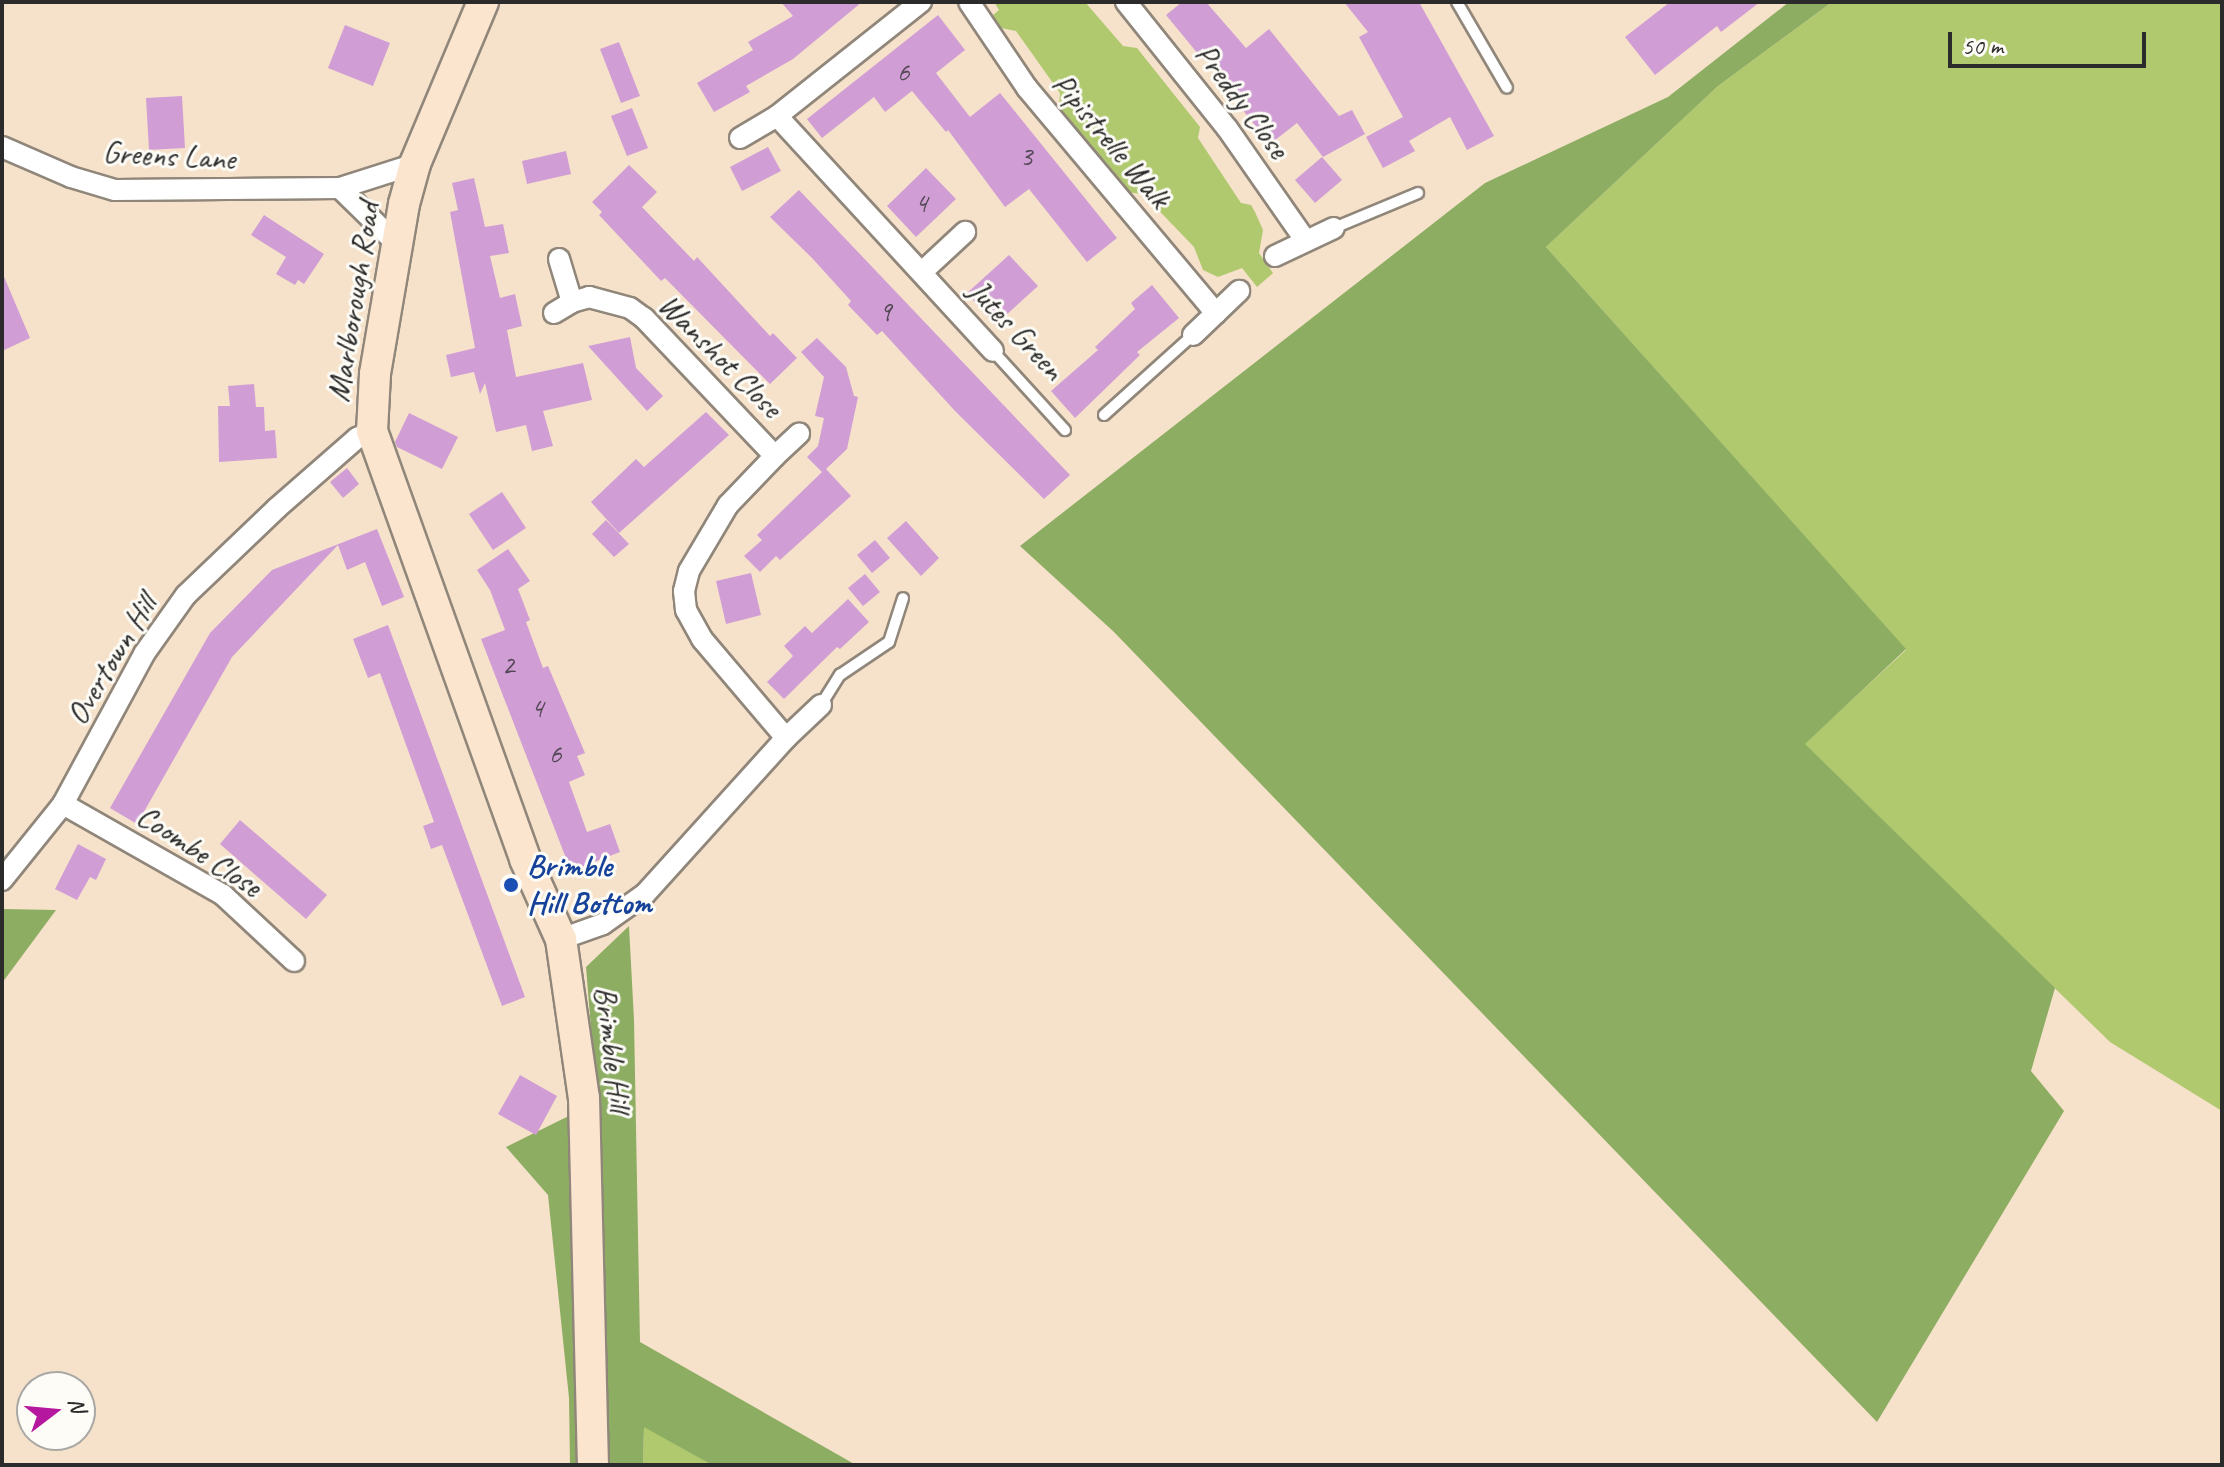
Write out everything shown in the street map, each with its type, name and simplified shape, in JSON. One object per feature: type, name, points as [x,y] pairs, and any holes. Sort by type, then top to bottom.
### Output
[{"type":"main road","name":"Marlborough Road","points":[[454,662],[372,431],[375,374],[396,243],[415,164],[483,2]]},
{"type":"main road","name":"Brimble Hill","points":[[454,662],[525,859],[561,939],[584,1098],[593,1465]]},
{"type":"street","points":[[740,138],[777,116],[921,2]]},
{"type":"street","name":"Pipistrelle Walk","points":[[969,2],[1027,88],[1216,313]]},
{"type":"street","name":"Preddy Close","points":[[1126,2],[1227,128],[1305,240]]},
{"type":"street","name":"Jutes Green","points":[[777,116],[993,351]]},
{"type":"street","name":"Greens Lane","points":[[2,147],[71,177],[115,190],[340,188],[415,164]]},
{"type":"street","points":[[340,188],[396,243]]},
{"type":"street","points":[[1275,256],[1334,228]]},
{"type":"street","name":"Jutes Green","points":[[922,272],[965,232]]},
{"type":"street","points":[[554,313],[572,302],[559,259]]},
{"type":"street","points":[[1193,335],[1239,291]]},
{"type":"street","name":"Wanshot Close","points":[[572,302],[589,297],[607,300],[644,318],[775,456]]},
{"type":"street","name":"Overtown Hill","points":[[2,880],[63,804],[144,654],[186,595],[277,508],[357,438],[372,431]]},
{"type":"street","name":"Wanshot Close","points":[[786,738],[702,639],[686,610],[684,591],[689,571],[728,505],[799,434]]},
{"type":"street","points":[[561,939],[603,924],[645,894],[786,738],[821,705]]},
{"type":"street","name":"Coombe Close","points":[[63,804],[223,895],[294,961]]},
{"type":"lane","points":[[1457,2],[1507,88]]},
{"type":"lane","points":[[1334,228],[1418,193]]},
{"type":"lane","points":[[1104,415],[1193,335]]},
{"type":"lane","name":"Jutes Green","points":[[993,351],[1065,430]]},
{"type":"lane","points":[[821,705],[840,675],[889,642],[903,598]]},
{"type":"green space","points":[[994,2],[1085,2],[1123,46],[1137,48],[1200,127],[1198,138],[1241,203],[1251,205],[1263,230],[1259,253],[1273,273],[1257,287],[1242,268],[1218,277],[1203,270],[1194,247],[1143,194],[1125,192],[1059,108],[1060,93],[1016,31],[1001,28],[993,15],[999,10]]},
{"type":"green space","points":[[1789,2],[1832,2],[1718,86],[1546,247],[1906,649],[1805,744],[2055,988],[2031,1071],[2064,1111],[1877,1422],[1114,632],[1020,546],[1485,183],[1668,97]]},
{"type":"green space","points":[[1832,2],[2222,2],[2222,1111],[2110,1042],[1804,744],[1906,650],[1546,247],[1718,86]]},
{"type":"green space","points":[[2,910],[56,910],[2,983]]},
{"type":"green space","points":[[629,926],[634,1020],[640,1342],[856,1465],[712,1465],[644,1427],[643,1465],[570,1465],[569,1398],[548,1195],[506,1147],[597,1102],[586,967]]},
{"type":"green space","points":[[644,1426],[712,1465],[643,1465]]},
{"type":"building","points":[[781,2],[862,2],[793,59],[746,86],[750,92],[714,112],[697,83],[753,50],[748,42],[793,16]]},
{"type":"building","points":[[1182,2],[1206,2],[1246,48],[1269,29],[1339,116],[1352,110],[1365,134],[1323,157],[1297,123],[1270,144],[1230,94],[1234,91],[1206,57],[1203,60],[1166,15]]},
{"type":"building","points":[[1344,2],[1419,2],[1494,136],[1467,150],[1450,117],[1409,141],[1415,151],[1383,168],[1366,137],[1403,117],[1359,37],[1368,32]]},
{"type":"building","points":[[1670,2],[1760,2],[1721,32],[1717,26],[1655,75],[1625,37]]},
{"type":"building","points":[[938,15],[965,50],[936,73],[970,117],[1000,93],[1117,238],[1087,262],[1029,189],[1005,207],[948,130],[946,132],[912,91],[885,112],[874,97],[822,138],[807,119]]},
{"type":"building","points":[[345,25],[390,43],[373,86],[328,68]]},
{"type":"building","points":[[619,42],[640,96],[621,103],[600,49]]},
{"type":"building","points":[[182,96],[185,148],[149,150],[146,98]]},
{"type":"building","points":[[632,108],[648,148],[627,156],[611,116]]},
{"type":"building","points":[[768,147],[781,171],[742,191],[730,167]]},
{"type":"building","points":[[566,151],[571,174],[527,184],[522,161]]},
{"type":"building","points":[[1322,157],[1342,180],[1315,203],[1295,180]]},
{"type":"building","points":[[629,165],[657,192],[642,207],[694,261],[697,257],[770,336],[773,333],[797,358],[770,384],[665,278],[661,281],[599,215],[602,212],[592,202]]},
{"type":"building","points":[[926,168],[956,199],[916,237],[887,206]]},
{"type":"building","points":[[474,178],[485,227],[503,224],[509,253],[490,256],[500,298],[515,294],[522,326],[507,330],[516,377],[583,363],[592,400],[543,411],[553,446],[532,451],[526,425],[496,432],[485,383],[480,394],[474,372],[451,377],[446,355],[475,348],[450,212],[458,210],[452,183]]},
{"type":"building","points":[[799,190],[1070,475],[1044,499],[955,411],[882,331],[877,335],[848,305],[851,301],[770,217]]},
{"type":"building","points":[[264,215],[324,254],[304,284],[298,280],[295,285],[276,274],[286,257],[251,235]]},
{"type":"building","points":[[1009,255],[1038,286],[995,325],[967,293]]},
{"type":"building","points":[[2,272],[30,338],[2,351]]},
{"type":"building","points":[[1152,285],[1179,318],[1137,352],[1140,355],[1075,418],[1051,391],[1098,350],[1095,347],[1135,309],[1131,303]]},
{"type":"building","points":[[630,337],[636,368],[663,396],[647,411],[588,346]]},
{"type":"building","points":[[817,338],[846,367],[854,396],[858,397],[847,449],[826,469],[851,496],[780,560],[776,556],[760,572],[744,556],[762,540],[757,535],[822,472],[807,457],[818,446],[824,418],[815,416],[824,377],[801,352]]},
{"type":"building","points":[[254,384],[256,407],[264,407],[265,431],[275,430],[277,458],[219,462],[218,406],[230,406],[228,386]]},
{"type":"building","points":[[706,412],[729,435],[619,533],[591,502],[636,459],[644,467]]},
{"type":"building","points":[[409,413],[458,437],[442,469],[397,447],[395,442]]},
{"type":"building","points":[[347,468],[359,484],[343,498],[330,482]]},
{"type":"building","points":[[502,492],[526,528],[493,550],[469,514]]},
{"type":"building","points":[[606,520],[629,544],[614,557],[592,534]]},
{"type":"building","points":[[906,521],[939,558],[921,576],[887,538]]},
{"type":"building","points":[[377,529],[404,597],[382,606],[365,562],[347,570],[338,545],[232,657],[137,824],[110,808],[210,633],[272,570]]},
{"type":"building","points":[[875,540],[890,558],[872,573],[857,555]]},
{"type":"building","points":[[508,549],[530,581],[518,589],[530,620],[526,622],[543,668],[548,666],[585,753],[577,756],[585,775],[569,782],[587,832],[610,824],[620,852],[571,871],[481,639],[505,630],[490,590],[477,570]]},
{"type":"building","points":[[751,573],[761,615],[726,624],[716,581]]},
{"type":"building","points":[[865,574],[880,592],[863,606],[848,588]]},
{"type":"building","points":[[848,599],[869,622],[840,649],[837,647],[784,699],[767,682],[793,656],[784,646],[805,626],[812,633]]},
{"type":"building","points":[[388,625],[525,997],[502,1006],[442,845],[431,849],[423,826],[434,822],[380,673],[368,678],[353,639]]},
{"type":"building","points":[[240,820],[327,895],[306,919],[220,844]]},
{"type":"building","points":[[78,844],[106,859],[96,880],[90,877],[77,900],[55,889]]},
{"type":"building","points":[[520,1075],[557,1096],[536,1135],[498,1114]]},
{"type":"place","name":"Brimble Hill Bottom","points":[[511,885]]}]
